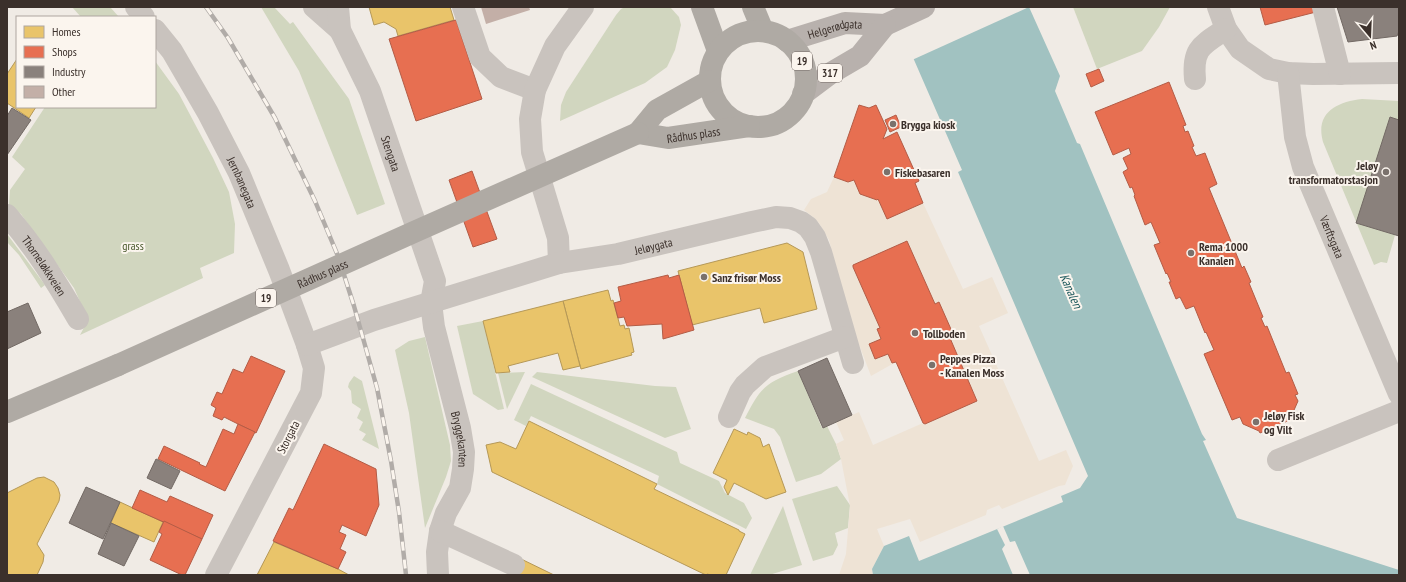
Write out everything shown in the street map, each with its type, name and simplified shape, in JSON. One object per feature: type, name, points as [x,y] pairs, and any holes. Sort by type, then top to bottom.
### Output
[{"type":"highway","points":[[702,7],[718,51]]},
{"type":"highway","points":[[753,7],[763,31]]},
{"type":"highway","name":"19","points":[[763,31],[775,34],[787,41],[795,49],[805,70],[806,82],[803,94],[797,106],[788,116],[776,123],[762,127],[749,126],[734,120],[721,110],[713,97],[710,81],[712,65],[718,51],[727,42],[738,35],[763,31]]},
{"type":"highway","name":"Rådhus plass","points":[[7,412],[118,365],[638,133],[657,110],[710,81]]},
{"type":"highway","name":"Rådhus plass","points":[[638,133],[668,138],[749,126]]},
{"type":"main road","name":"Helgerødgata","points":[[803,94],[831,73],[860,56],[885,25],[924,7]]},
{"type":"main road","name":"Helgerødgata","points":[[787,41],[845,22],[885,25]]},
{"type":"street","points":[[136,7],[143,16]]},
{"type":"street","points":[[314,7],[340,30]]},
{"type":"street","name":"Stengata","points":[[338,7],[340,30],[370,91],[435,281],[431,303]]},
{"type":"street","points":[[463,7],[480,57],[501,78],[536,90]]},
{"type":"street","points":[[559,263],[558,238],[532,152],[530,119],[536,90],[555,46],[583,7]]},
{"type":"street","points":[[1218,7],[1226,29],[1240,49],[1269,70],[1288,73],[1399,73]]},
{"type":"street","points":[[1323,7],[1340,74]]},
{"type":"street","points":[[1195,79],[1194,64],[1201,46],[1226,29]]},
{"type":"street","name":"Jernbanegata","points":[[156,31],[176,58],[208,113],[239,173],[279,270],[307,345]]},
{"type":"street","name":"Værftsgata","points":[[1288,73],[1295,137],[1303,167],[1399,394]]},
{"type":"street","name":"Thorneløkkveien","points":[[7,216],[22,233],[45,265],[78,320]]},
{"type":"street","name":"Jeløygata","points":[[307,345],[359,325],[559,263],[618,254],[776,217],[790,218],[800,222],[808,228],[815,237],[821,252],[853,363]]},
{"type":"street","name":"Bryggekanten","points":[[431,303],[434,327],[460,428],[464,452],[460,488],[446,513],[440,531],[437,552],[438,575]]},
{"type":"street","points":[[729,417],[740,392],[745,385],[765,367],[845,337]]},
{"type":"street","name":"Storgata","points":[[216,575],[311,393],[314,368],[307,345]]},
{"type":"street","points":[[1278,460],[1399,411]]},
{"type":"street","points":[[440,531],[514,565]]},
{"type":"green space","points":[[72,7],[110,7],[118,16],[80,16]]},
{"type":"green space","points":[[261,7],[274,7],[290,24],[293,22],[349,99],[385,204],[357,215],[299,71]]},
{"type":"green space","points":[[625,7],[670,7],[679,17],[681,25],[675,50],[667,67],[645,83],[560,121],[561,105],[566,92],[616,15]]},
{"type":"green space","points":[[1073,7],[1170,7],[1159,27],[1142,51],[1097,69]]},
{"type":"green space","name":"grass","points":[[156,62],[179,94],[229,192],[235,224],[234,253],[200,268],[203,278],[80,335],[88,320],[74,288],[21,214],[9,205],[10,190],[25,169],[12,157],[44,108],[156,108]]},
{"type":"green space","points":[[1362,99],[1399,101],[1399,120],[1357,223],[1395,235],[1387,263],[1381,262],[1374,265],[1323,142],[1321,132],[1322,123],[1325,116],[1336,106]]},
{"type":"green space","points":[[7,234],[45,285],[41,288],[19,255],[7,242]]},
{"type":"green space","points":[[483,321],[504,409],[498,410],[473,394],[457,326]]},
{"type":"green space","points":[[425,337],[450,445],[451,461],[425,528],[409,413],[395,350],[409,341]]},
{"type":"green space","points":[[798,371],[822,428],[827,426],[836,444],[841,459],[821,474],[796,482],[780,437],[774,429],[745,418],[755,400],[765,387],[778,379]]},
{"type":"green space","points":[[525,372],[507,409],[498,373]]},
{"type":"green space","points":[[537,372],[655,386],[676,387],[691,429],[665,438],[532,377]]},
{"type":"green space","points":[[354,376],[362,381],[379,449],[362,440],[366,434],[359,430],[363,422],[357,418],[361,409],[352,403],[351,391],[348,387]]},
{"type":"green space","points":[[531,384],[677,452],[680,463],[719,481],[725,493],[744,503],[752,518],[746,529],[657,484],[659,476],[531,416],[526,426],[514,420]]},
{"type":"green space","points":[[837,486],[850,505],[848,528],[835,533],[838,545],[833,555],[813,561],[792,499]]},
{"type":"green space","points":[[783,506],[802,565],[769,575],[750,575]]},
{"type":"shaded area","points":[[834,177],[848,182],[854,180],[860,194],[877,200],[878,199],[887,219],[923,203],[963,289],[992,277],[1008,313],[979,326],[1039,461],[1066,450],[1073,466],[1065,485],[1059,486],[1002,509],[999,505],[987,510],[986,515],[920,542],[910,519],[877,529],[884,546],[872,569],[873,575],[839,575],[846,554],[850,506],[841,459],[836,444],[844,440],[836,422],[859,412],[873,445],[977,401],[950,338],[939,302],[877,329],[881,339],[869,344],[875,359],[888,354],[892,363],[896,362],[871,376],[852,326],[829,240],[819,223],[804,210],[811,199],[827,192]]},
{"type":"water","name":"Kanalen","points":[[891,7],[1029,7],[1060,76],[1055,91],[1077,143],[1080,144],[1202,434],[1206,440],[1203,441],[1237,518],[1399,570],[1399,575],[873,575],[872,569],[884,546],[909,536],[919,561],[1063,502],[1061,496],[1080,488],[1088,476],[958,172],[962,170]]},
{"type":"pier","points":[[889,7],[1029,7],[912,60]]},
{"type":"pier","points":[[1003,526],[1010,542],[1015,541],[1030,575],[1013,575],[1002,549],[1005,545],[997,529]]},
{"type":"building: Homes","points":[[369,7],[450,7],[454,20],[398,36],[396,29],[384,22],[374,25]]},
{"type":"building: Homes","points":[[16,60],[16,108],[35,108],[29,118],[7,103],[7,74]]},
{"type":"building: Homes","points":[[787,243],[803,252],[817,309],[764,323],[760,308],[692,325],[678,271]]},
{"type":"building: Homes","points":[[608,290],[611,301],[613,300],[620,326],[624,325],[625,329],[629,328],[634,352],[631,353],[632,355],[581,369],[563,301]]},
{"type":"building: Homes","points":[[563,301],[580,366],[563,370],[558,353],[508,366],[510,372],[496,373],[483,321]]},
{"type":"building: Homes","points":[[529,421],[657,484],[654,489],[745,534],[726,575],[706,575],[492,472],[486,445],[500,442],[516,449]]},
{"type":"building: Homes","points":[[734,429],[747,435],[748,432],[760,438],[763,447],[769,444],[786,492],[766,499],[734,483],[728,495],[724,487],[727,480],[713,473]]},
{"type":"building: Homes","points":[[44,477],[54,482],[60,495],[59,501],[37,544],[44,555],[43,562],[37,575],[7,575],[7,493],[37,478]]},
{"type":"building: Homes","points":[[120,502],[163,522],[154,542],[111,523]]},
{"type":"building: Homes","points":[[274,542],[338,569],[349,575],[257,575]]},
{"type":"building: Homes","points":[[517,557],[554,575],[508,575]]},
{"type":"building: Shops","points":[[1260,7],[1315,7],[1316,12],[1265,25]]},
{"type":"building: Shops","points":[[456,20],[482,99],[416,121],[389,39]]},
{"type":"building: Shops","points":[[1099,69],[1104,81],[1091,87],[1086,74]]},
{"type":"building: Shops","points":[[1169,82],[1186,125],[1183,126],[1185,132],[1188,131],[1196,156],[1205,153],[1217,184],[1209,188],[1242,268],[1244,266],[1251,282],[1249,283],[1263,317],[1261,318],[1265,327],[1267,326],[1286,373],[1289,372],[1298,394],[1295,395],[1298,401],[1291,417],[1292,419],[1260,433],[1259,431],[1243,424],[1240,417],[1232,420],[1204,354],[1214,350],[1194,306],[1186,309],[1180,297],[1176,299],[1169,282],[1171,282],[1167,273],[1166,274],[1154,245],[1160,243],[1151,222],[1145,225],[1132,187],[1130,188],[1123,172],[1128,169],[1123,158],[1131,154],[1129,148],[1113,155],[1095,112]]},
{"type":"building: Shops","points":[[859,105],[869,108],[876,105],[887,129],[883,139],[897,132],[919,181],[915,183],[923,203],[887,219],[878,199],[877,200],[860,194],[854,180],[848,182],[834,177]]},
{"type":"building: Shops","points":[[896,115],[901,127],[890,132],[885,120]]},
{"type":"building: Shops","points":[[472,171],[497,239],[473,247],[449,180]]},
{"type":"building: Shops","name":"Tollboden","points":[[907,241],[935,304],[939,302],[954,336],[950,338],[977,401],[925,424],[923,423],[896,362],[892,363],[888,354],[875,359],[869,344],[881,339],[877,329],[880,328],[853,267],[853,265]]},
{"type":"building: Shops","points":[[668,275],[669,278],[679,275],[694,330],[663,339],[662,324],[627,326],[624,317],[618,318],[614,303],[621,301],[618,287]]},
{"type":"building: Shops","points":[[251,356],[285,371],[256,433],[224,417],[222,420],[213,416],[216,408],[211,405],[217,392],[222,394],[233,369],[243,373]]},
{"type":"building: Shops","points":[[238,424],[255,432],[225,491],[158,459],[164,446],[206,467],[223,429],[234,434]]},
{"type":"building: Shops","points":[[324,444],[376,469],[379,505],[366,536],[342,525],[339,532],[346,535],[340,549],[346,552],[338,569],[273,541],[289,508],[293,510]]},
{"type":"building: Shops","points":[[140,490],[167,502],[170,496],[213,515],[202,539],[132,508]]},
{"type":"building: Shops","points":[[164,521],[202,539],[185,575],[150,560],[162,534],[159,532]]},
{"type":"building: Industry","points":[[1337,7],[1399,7],[1399,31],[1397,36],[1348,42]]},
{"type":"building: Industry","points":[[12,108],[31,120],[7,155],[7,116]]},
{"type":"building: Industry","name":"Jeløy transformatorstasjon","points":[[1390,117],[1399,120],[1399,236],[1356,223]]},
{"type":"building: Industry","points":[[28,303],[41,333],[7,349],[7,312]]},
{"type":"building: Industry","points":[[827,358],[852,415],[823,428],[798,371]]},
{"type":"building: Industry","points":[[156,459],[180,471],[171,489],[147,478]]},
{"type":"building: Industry","points":[[86,487],[120,502],[103,539],[69,523]]},
{"type":"building: Industry","points":[[111,523],[139,536],[124,566],[98,554]]},
{"type":"building: Other","points":[[481,7],[529,7],[530,10],[486,24]]},
{"type":"railway","points":[[206,7],[228,38],[275,118],[315,201],[338,256],[377,388],[399,512],[406,575]]},
{"type":"place","name":"Brygga kiosk","points":[[893,124]]},
{"type":"place","name":"Fiskebasaren","points":[[887,172]]},
{"type":"place","name":"Jeløy transformatorstasjon","points":[[1386,172]]},
{"type":"place","name":"Rema 1000 Kanalen","points":[[1191,253]]},
{"type":"place","name":"Sanz frisør Moss","points":[[704,277]]},
{"type":"place","name":"Tollboden","points":[[915,333]]},
{"type":"place","name":"Peppes Pizza - Kanalen Moss","points":[[932,365]]},
{"type":"place","name":"Jeløy Fisk og Vilt","points":[[1256,422]]}]
